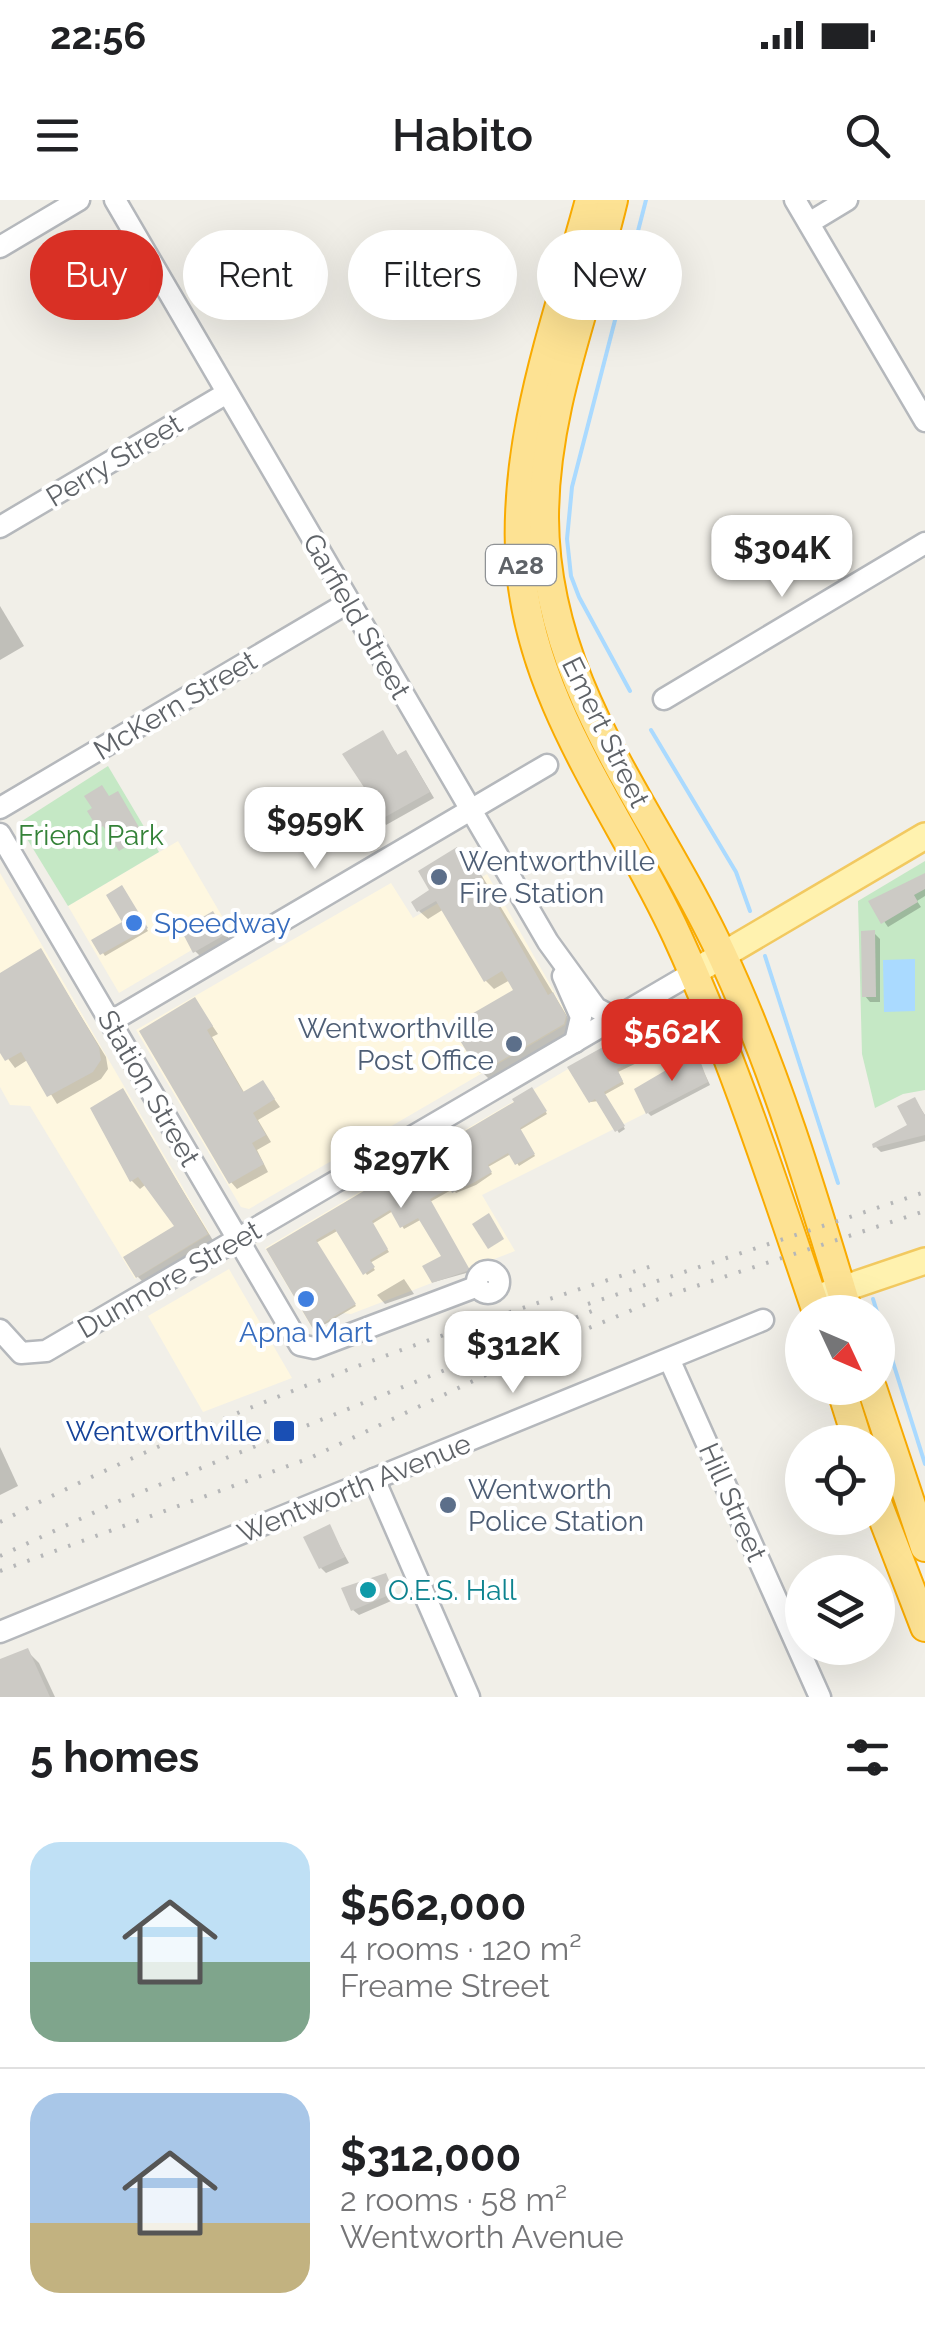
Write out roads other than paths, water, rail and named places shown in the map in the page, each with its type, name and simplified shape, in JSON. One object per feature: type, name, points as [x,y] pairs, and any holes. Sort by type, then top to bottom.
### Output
[{"type":"highway","name":"Emert Street","points":[[590,200],[528,418],[520,517],[522,573],[549,688],[575,747],[664,908],[694,972]]},
{"type":"highway","name":"Emert Street","points":[[613,200],[552,423],[545,470],[548,568],[554,616],[578,688],[723,956]]},
{"type":"highway","name":"A28","points":[[723,956],[763,1053],[843,1295]]},
{"type":"highway","name":"A28","points":[[694,972],[760,1142],[811,1295]]},
{"type":"highway","points":[[878,1405],[925,1547]]},
{"type":"highway","points":[[890,1535],[925,1627]]},
{"type":"main road","name":"Dunmore Street","points":[[694,972],[925,836]]},
{"type":"main road","points":[[857,1295],[925,1261]]},
{"type":"street","points":[[0,247],[79,200]]},
{"type":"street","name":"Garfield Street","points":[[115,200],[548,942],[596,1008],[615,1018]]},
{"type":"street","points":[[795,200],[925,420]]},
{"type":"street","points":[[809,223],[847,200]]},
{"type":"street","name":"Perry Street","points":[[0,527],[227,392]]},
{"type":"street","points":[[664,699],[925,543]]},
{"type":"street","name":"McKern Street","points":[[0,808],[349,602]]},
{"type":"street","points":[[110,1022],[546,765]]},
{"type":"street","name":"Station Street","points":[[0,834],[298,1342],[314,1348],[478,1286]]},
{"type":"street","points":[[548,942],[581,1017],[575,1042]]},
{"type":"street","name":"Dunmore Street","points":[[0,1330],[15,1350],[33,1355],[694,972]]},
{"type":"street","name":"Wentworth Avenue","points":[[0,1632],[763,1320]]},
{"type":"street","name":"Hill Street","points":[[670,1361],[820,1697]]},
{"type":"street","points":[[374,1479],[469,1697]]},
{"type":"water","points":[[915,959],[915,1011],[884,1012],[883,960]]},
{"type":"waterway","points":[[630,691],[579,597],[571,576],[567,539],[572,487],[646,200]]},
{"type":"waterway","points":[[651,730],[736,872],[750,911]]},
{"type":"waterway","points":[[765,956],[838,1183]]},
{"type":"waterway","points":[[895,1369],[925,1464]]},
{"type":"railway","points":[[588,1304],[925,1192]]},
{"type":"railway","points":[[0,1571],[310,1458],[560,1340],[666,1296],[925,1211]]},
{"type":"railway","points":[[0,1522],[240,1412],[404,1349],[655,1265]]},
{"type":"railway","points":[[0,1556],[119,1501],[602,1307]]},
{"type":"place","name":"Wentworthville Fire Station","points":[[439,877]]},
{"type":"place","name":"Speedway","points":[[134,923]]},
{"type":"place","name":"Wentworthville Post Office","points":[[514,1044]]},
{"type":"place","name":"Apna Mart","points":[[306,1299]]},
{"type":"place","name":"Wentworthville","points":[[284,1431]]},
{"type":"place","name":"Wentworth Police Station","points":[[448,1505]]},
{"type":"place","name":"O.E.S. Hall","points":[[368,1590]]},
{"type":"park label","name":"Friend Park","points":[[91,835]]}]
